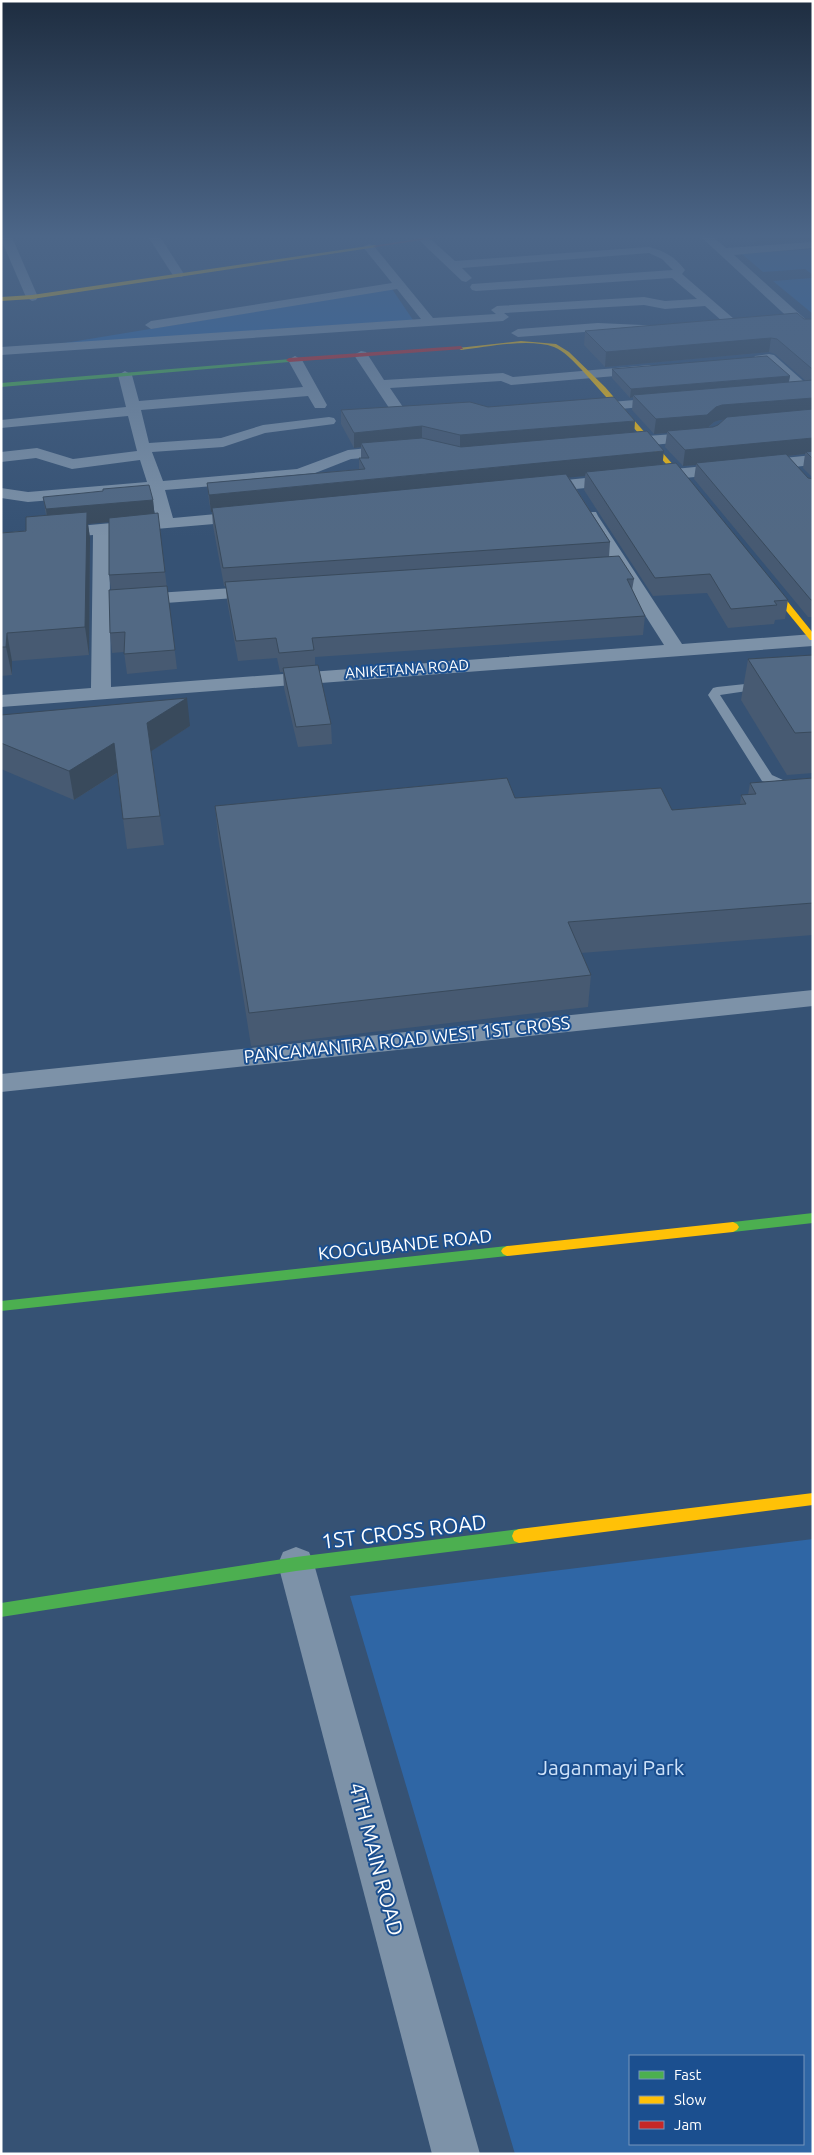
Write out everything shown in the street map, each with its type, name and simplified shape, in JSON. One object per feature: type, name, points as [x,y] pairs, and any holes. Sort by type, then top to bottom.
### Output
[{"type":"street","points":[[1,351],[90,336]]},
{"type":"street","points":[[1,351],[321,344],[363,336]]},
{"type":"street","points":[[521,336],[523,338],[557,346],[566,351],[590,375],[703,503]]},
{"type":"street","points":[[1,386],[295,360],[321,344],[362,355],[539,336]]},
{"type":"street","points":[[627,341],[662,336]]},
{"type":"street","points":[[557,346],[577,345]]},
{"type":"street","points":[[752,354],[769,358],[809,389]]},
{"type":"street","points":[[1,493],[28,497],[300,474],[346,450],[422,448],[362,355]]},
{"type":"street","points":[[1,457],[37,453],[72,464],[223,442],[263,429],[332,426],[295,360]]},
{"type":"street","points":[[381,384],[503,377],[511,382],[660,368]]},
{"type":"street","points":[[125,375],[144,452],[156,485],[166,524]]},
{"type":"street","points":[[785,391],[809,389]]},
{"type":"street","points":[[1,424],[133,408],[312,391]]},
{"type":"street","points":[[570,409],[686,400]]},
{"type":"street","points":[[402,416],[419,415]]},
{"type":"street","points":[[599,445],[710,436],[714,431]]},
{"type":"street","points":[[524,489],[813,460]]},
{"type":"street","points":[[788,463],[801,476]]},
{"type":"street","points":[[571,485],[676,650]]},
{"type":"street","points":[[1,538],[264,514]]},
{"type":"street","points":[[101,530],[101,693]]},
{"type":"street","points":[[602,568],[622,567]]},
{"type":"street","points":[[758,570],[813,639]]},
{"type":"street","points":[[101,602],[278,590]]},
{"type":"street","name":"ANIKETANA ROAD","points":[[1,702],[813,639]]},
{"type":"street","name":"PANCAMANTRA ROAD WEST 1ST CROSS","points":[[1,1083],[813,998]]},
{"type":"street","name":"KOOGUBANDE ROAD","points":[[1,1306],[813,1218]]},
{"type":"street","name":"1ST CROSS ROAD","points":[[1,1610],[296,1564],[813,1499]]},
{"type":"street","name":"4TH MAIN ROAD","points":[[296,1564],[456,2154]]},
{"type":"lane","points":[[774,686],[726,689],[717,691],[714,695],[767,778],[774,783],[786,785],[813,783]]},
{"type":"green space","points":[[110,336],[183,336],[59,344]]},
{"type":"green space","name":"Jaganmayi Park","points":[[813,1539],[813,2154],[515,2154],[350,1596]]},
{"type":"building","points":[[590,336],[813,336],[813,369],[777,339],[771,338],[606,352]]},
{"type":"building","points":[[767,356],[790,376],[631,389],[612,369]]},
{"type":"building","points":[[813,380],[813,398],[722,405],[716,407],[707,415],[656,419],[633,395]]},
{"type":"building","points":[[614,397],[635,421],[460,435],[422,426],[354,433],[341,410],[470,402],[488,407]]},
{"type":"building","points":[[813,409],[813,438],[685,450],[667,431],[713,427],[727,417]]},
{"type":"building","points":[[647,431],[664,451],[209,495],[207,483],[365,469],[359,458],[369,458],[361,443],[422,438],[461,447]]},
{"type":"building","points":[[813,451],[813,459],[806,452]]},
{"type":"building","points":[[786,454],[808,478],[813,479],[813,600],[811,600],[696,463]]},
{"type":"building","points":[[676,463],[788,600],[774,601],[777,605],[731,609],[710,574],[655,578],[586,472]]},
{"type":"building","points":[[566,474],[610,542],[223,568],[212,508]]},
{"type":"building","points":[[149,485],[153,500],[46,509],[43,497],[103,491],[103,489]]},
{"type":"building","points":[[87,512],[85,627],[7,633],[6,647],[1,647],[1,533],[26,531],[26,517]]},
{"type":"building","points":[[158,513],[165,572],[109,575],[109,518]]},
{"type":"building","points":[[619,556],[634,579],[627,579],[645,616],[312,638],[314,650],[279,653],[276,638],[236,641],[225,582]]},
{"type":"building","points":[[167,586],[175,650],[124,654],[125,632],[110,633],[109,590]]},
{"type":"building","points":[[813,655],[813,732],[795,733],[748,659]]},
{"type":"building","points":[[318,665],[331,724],[296,727],[283,668]]},
{"type":"building","points":[[187,698],[147,723],[160,816],[123,819],[114,743],[69,771],[1,743],[1,715]]},
{"type":"building","points":[[507,778],[515,798],[661,788],[672,810],[746,804],[741,795],[756,794],[750,783],[813,778],[813,903],[568,922],[591,975],[249,1013],[215,806]]},
{"type":"traffic: fast","points":[[1,385],[289,360]]},
{"type":"traffic: fast","points":[[733,1227],[813,1218]]},
{"type":"traffic: fast","points":[[1,1306],[507,1251]]},
{"type":"traffic: fast","points":[[1,1610],[296,1564],[519,1536]]},
{"type":"traffic: slow","points":[[461,348],[521,342],[556,346],[567,353],[603,388],[694,492]]},
{"type":"traffic: slow","points":[[764,578],[813,638]]},
{"type":"traffic: slow","points":[[507,1251],[733,1227]]},
{"type":"traffic: slow","points":[[519,1536],[813,1499]]},
{"type":"traffic: jam","points":[[289,360],[461,348]]}]
